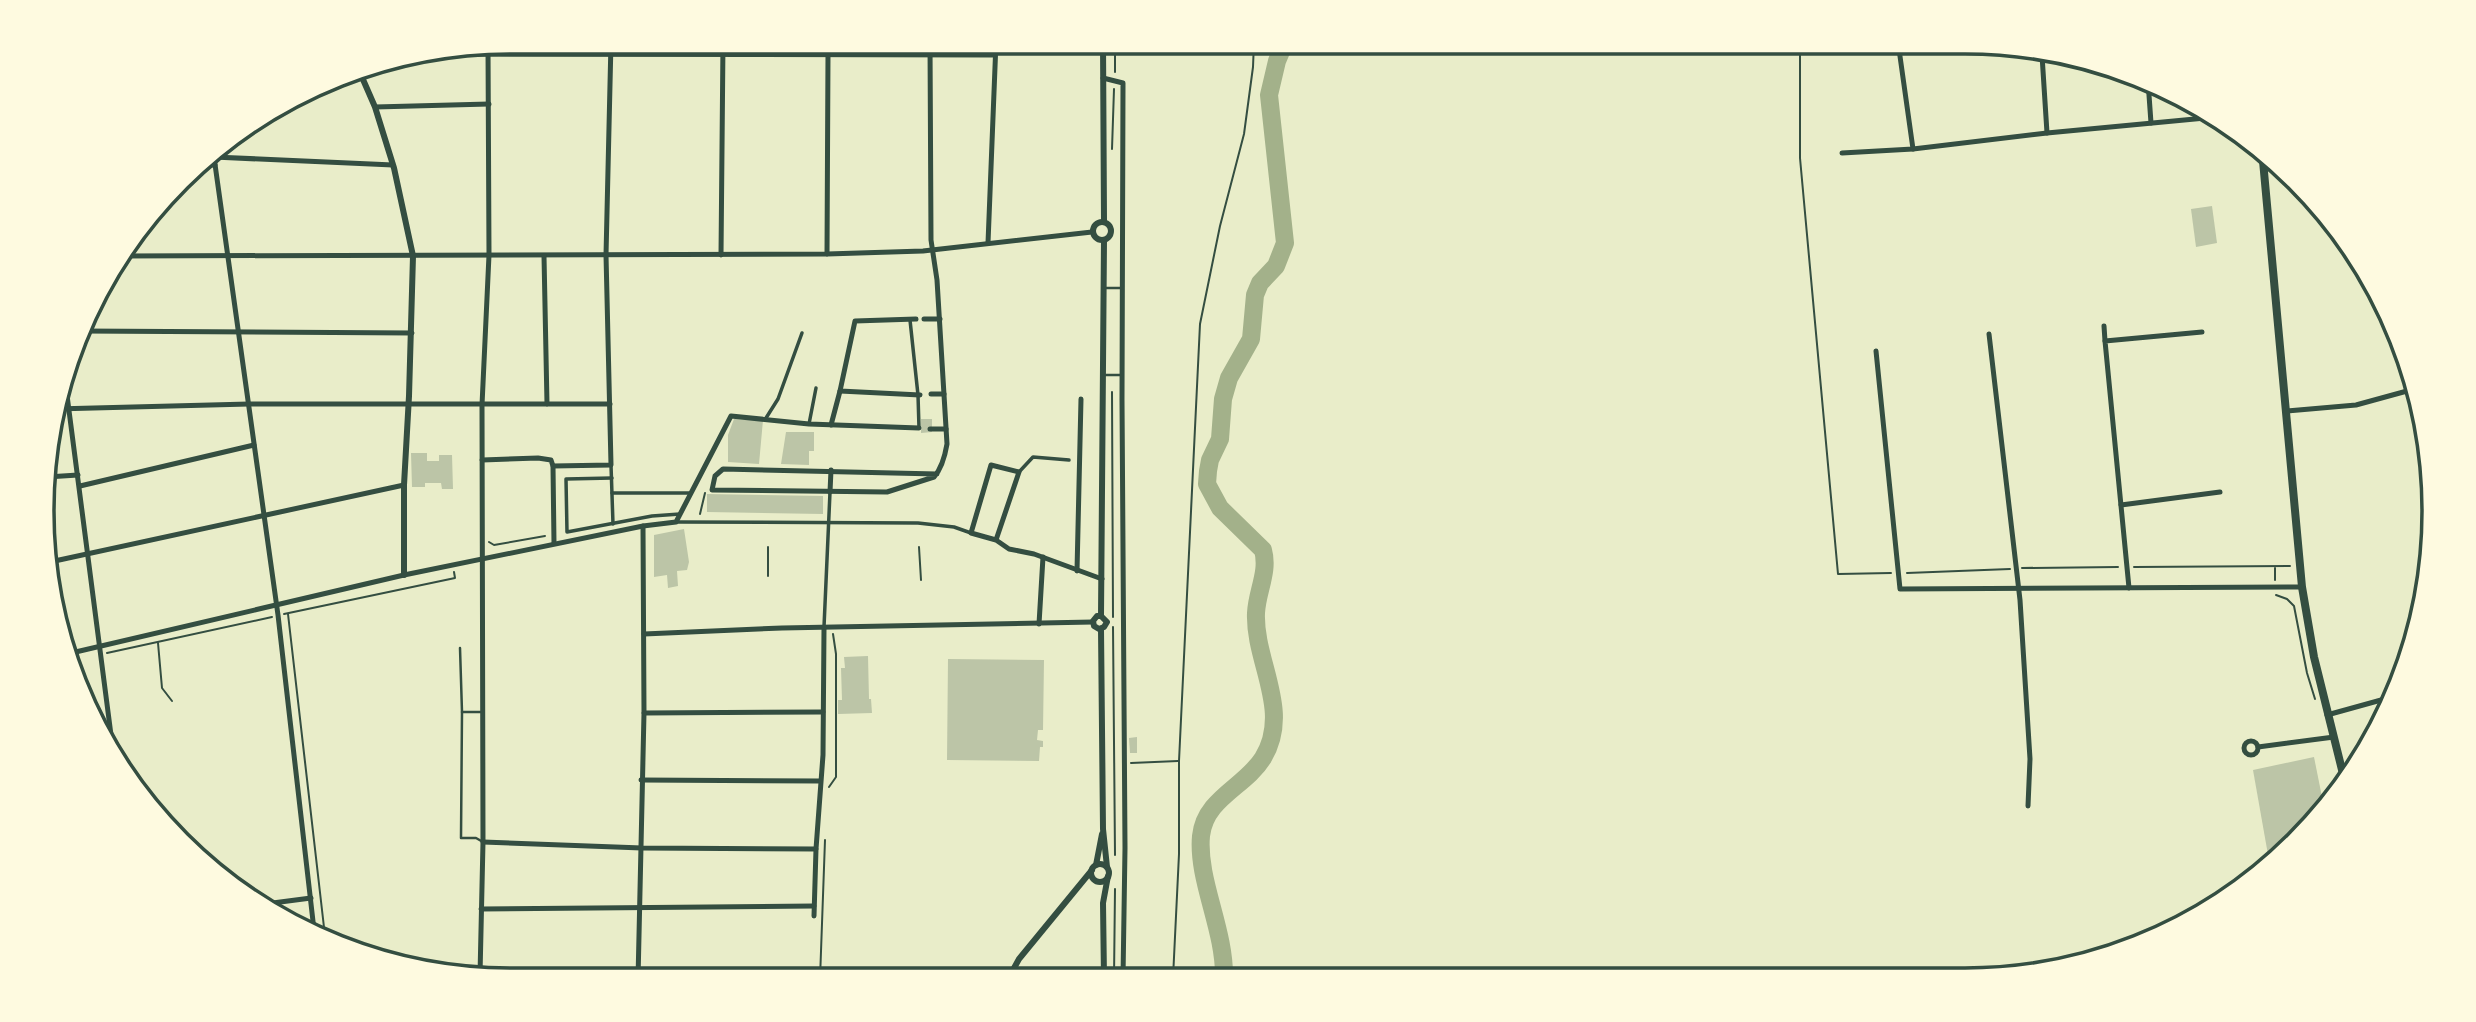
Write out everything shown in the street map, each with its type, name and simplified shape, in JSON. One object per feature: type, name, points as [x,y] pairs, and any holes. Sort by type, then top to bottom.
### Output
[{"type":"main road","points":[[2264,166],[2302,587],[2314,657],[2342,769]]},
{"type":"street","points":[[511,54],[995,55],[988,243]]},
{"type":"street","points":[[611,54],[606,255],[613,524]]},
{"type":"street","points":[[827,254],[828,54]]},
{"type":"street","points":[[1104,54],[1104,221]]},
{"type":"street","points":[[1900,54],[1913,149]]},
{"type":"street","points":[[480,967],[483,842],[482,405],[489,255],[488,55]]},
{"type":"street","points":[[721,255],[723,55]]},
{"type":"street","points":[[929,55],[932,250],[940,319],[946,429],[946,452],[937,474],[893,491],[712,490],[715,476],[723,469],[937,474]]},
{"type":"street","points":[[2042,61],[2047,133]]},
{"type":"street","points":[[363,78],[393,165],[413,256],[404,485],[404,575]]},
{"type":"street","points":[[1103,78],[1123,83],[1123,968]]},
{"type":"street","points":[[2149,93],[2151,123]]},
{"type":"street","points":[[375,107],[489,104]]},
{"type":"street","points":[[1842,153],[1913,149],[2199,119]]},
{"type":"street","points":[[226,155],[393,165]]},
{"type":"street","points":[[215,165],[278,615],[313,923]]},
{"type":"street","points":[[1092,232],[1095,224],[1104,221]]},
{"type":"street","points":[[1104,221],[1111,231],[1109,237],[1104,240]]},
{"type":"street","points":[[132,256],[827,254],[932,250],[1092,232]]},
{"type":"street","points":[[1092,232],[1095,237],[1104,240]]},
{"type":"street","points":[[1104,240],[1101,615],[1107,622],[1101,629],[1103,829],[1108,876],[1103,903],[1104,968]]},
{"type":"street","points":[[544,256],[547,404]]},
{"type":"street","points":[[924,319],[940,319]]},
{"type":"street","points":[[676,522],[731,416],[809,424],[831,425],[919,428],[913,320],[855,321],[831,425]]},
{"type":"street","points":[[2105,326],[2129,588]]},
{"type":"street","points":[[91,331],[412,333]]},
{"type":"street","points":[[2105,341],[2202,332]]},
{"type":"street","points":[[766,418],[778,399],[802,333]]},
{"type":"street","points":[[1989,334],[2019,588],[2030,759],[2028,806]]},
{"type":"street","points":[[1876,351],[1900,589],[2302,587]]},
{"type":"street","points":[[809,424],[816,388]]},
{"type":"street","points":[[840,391],[919,395]]},
{"type":"street","points":[[2287,411],[2356,405],[2406,391]]},
{"type":"street","points":[[931,394],[944,394]]},
{"type":"street","points":[[1077,571],[1081,399]]},
{"type":"street","points":[[68,401],[110,730]]},
{"type":"street","points":[[69,409],[249,404],[610,404]]},
{"type":"street","points":[[930,429],[946,429]]},
{"type":"street","points":[[80,486],[254,445]]},
{"type":"street","points":[[996,540],[1019,472],[1034,457],[1069,460]]},
{"type":"street","points":[[482,460],[538,458],[552,463],[611,465]]},
{"type":"street","points":[[552,463],[554,543]]},
{"type":"street","points":[[971,533],[991,465],[1019,472]]},
{"type":"street","points":[[814,916],[831,470]]},
{"type":"street","points":[[55,476],[78,475]]},
{"type":"street","points":[[612,478],[566,479],[566,533],[661,515],[680,514]]},
{"type":"street","points":[[57,561],[404,485]]},
{"type":"street","points":[[2121,505],[2220,492]]},
{"type":"street","points":[[612,493],[691,493]]},
{"type":"street","points":[[77,653],[100,651],[404,575],[554,543],[676,522],[918,523],[954,527],[996,540],[1009,549],[1043,557],[1103,579]]},
{"type":"street","points":[[639,968],[642,848],[640,780],[644,713],[643,526]]},
{"type":"street","points":[[1039,624],[1043,557]]},
{"type":"street","points":[[1093,622],[1101,615]]},
{"type":"street","points":[[644,634],[1093,622]]},
{"type":"street","points":[[1093,622],[1096,628],[1101,629]]},
{"type":"street","points":[[2327,715],[2381,700]]},
{"type":"street","points":[[644,713],[823,712]]},
{"type":"street","points":[[2258,747],[2334,737]]},
{"type":"street","points":[[640,780],[820,781]]},
{"type":"street","points":[[1103,829],[1094,867],[1103,903]]},
{"type":"street","points":[[483,842],[642,848],[816,849]]},
{"type":"street","points":[[1014,968],[1094,867],[1102,864],[1107,867]]},
{"type":"street","points":[[1074,891],[1108,876]]},
{"type":"street","points":[[276,903],[311,898]]},
{"type":"street","points":[[481,909],[814,906]]},
{"type":"lane","points":[[1103,288],[1122,288]]},
{"type":"lane","points":[[1103,375],[1122,375]]},
{"type":"lane","points":[[460,648],[461,838],[476,838],[483,842]]},
{"type":"lane","points":[[462,712],[482,712]]},
{"type":"path","points":[[1112,149],[1115,54]]},
{"type":"path","points":[[1173,968],[1179,854],[1179,761],[1200,324],[1220,226],[1244,134],[1254,54]]},
{"type":"path","points":[[1800,54],[1800,158],[1838,574],[2127,567],[2274,567],[2275,595],[2287,599],[2294,606],[2316,706]]},
{"type":"path","points":[[1112,375],[1112,763],[1179,761]]},
{"type":"path","points":[[699,522],[704,494],[712,490]]},
{"type":"path","points":[[483,542],[491,542],[494,545],[554,534]]},
{"type":"path","points":[[768,547],[768,576]]},
{"type":"path","points":[[919,547],[921,580]]},
{"type":"path","points":[[100,651],[158,642],[454,578],[454,571],[463,569]]},
{"type":"path","points":[[288,613],[324,928]]},
{"type":"path","points":[[825,792],[835,777],[836,654],[833,639]]},
{"type":"path","points":[[158,642],[162,688],[172,701]]},
{"type":"path","points":[[821,968],[825,830]]},
{"type":"building","points":[[2212,206],[2217,243],[2196,247],[2191,209]]},
{"type":"building","points":[[734,419],[763,420],[759,464],[728,462],[728,435]]},
{"type":"building","points":[[921,419],[932,419],[932,432],[921,433]]},
{"type":"building","points":[[786,432],[814,432],[814,451],[809,451],[809,465],[781,464]]},
{"type":"building","points":[[411,453],[427,453],[427,461],[439,461],[439,455],[452,455],[453,489],[442,489],[441,483],[425,483],[425,487],[412,487]]},
{"type":"building","points":[[707,494],[823,496],[823,514],[707,512]]},
{"type":"building","points":[[684,529],[689,562],[687,570],[677,571],[678,586],[668,588],[667,575],[654,577],[654,535]]},
{"type":"building","points":[[868,656],[872,713],[838,714],[838,700],[842,700],[841,668],[845,668],[844,657]]},
{"type":"building","points":[[948,659],[1044,660],[1043,730],[1038,730],[1037,740],[1043,741],[1043,747],[1040,747],[1039,761],[947,760]]},
{"type":"building","points":[[1137,737],[1137,753],[1130,753],[1129,738]]},
{"type":"building","points":[[2314,757],[2322,795],[2268,853],[2253,770]]},
{"type":"waterway","points":[[1223,968],[1220,941],[1203,870],[1201,836],[1210,812],[1263,758],[1271,740],[1274,722],[1270,686],[1257,631],[1256,613],[1265,566],[1263,550],[1220,508],[1207,484],[1210,460],[1220,439],[1223,399],[1229,378],[1251,339],[1255,295],[1260,283],[1276,266],[1285,243],[1269,95],[1280,54]]}]
